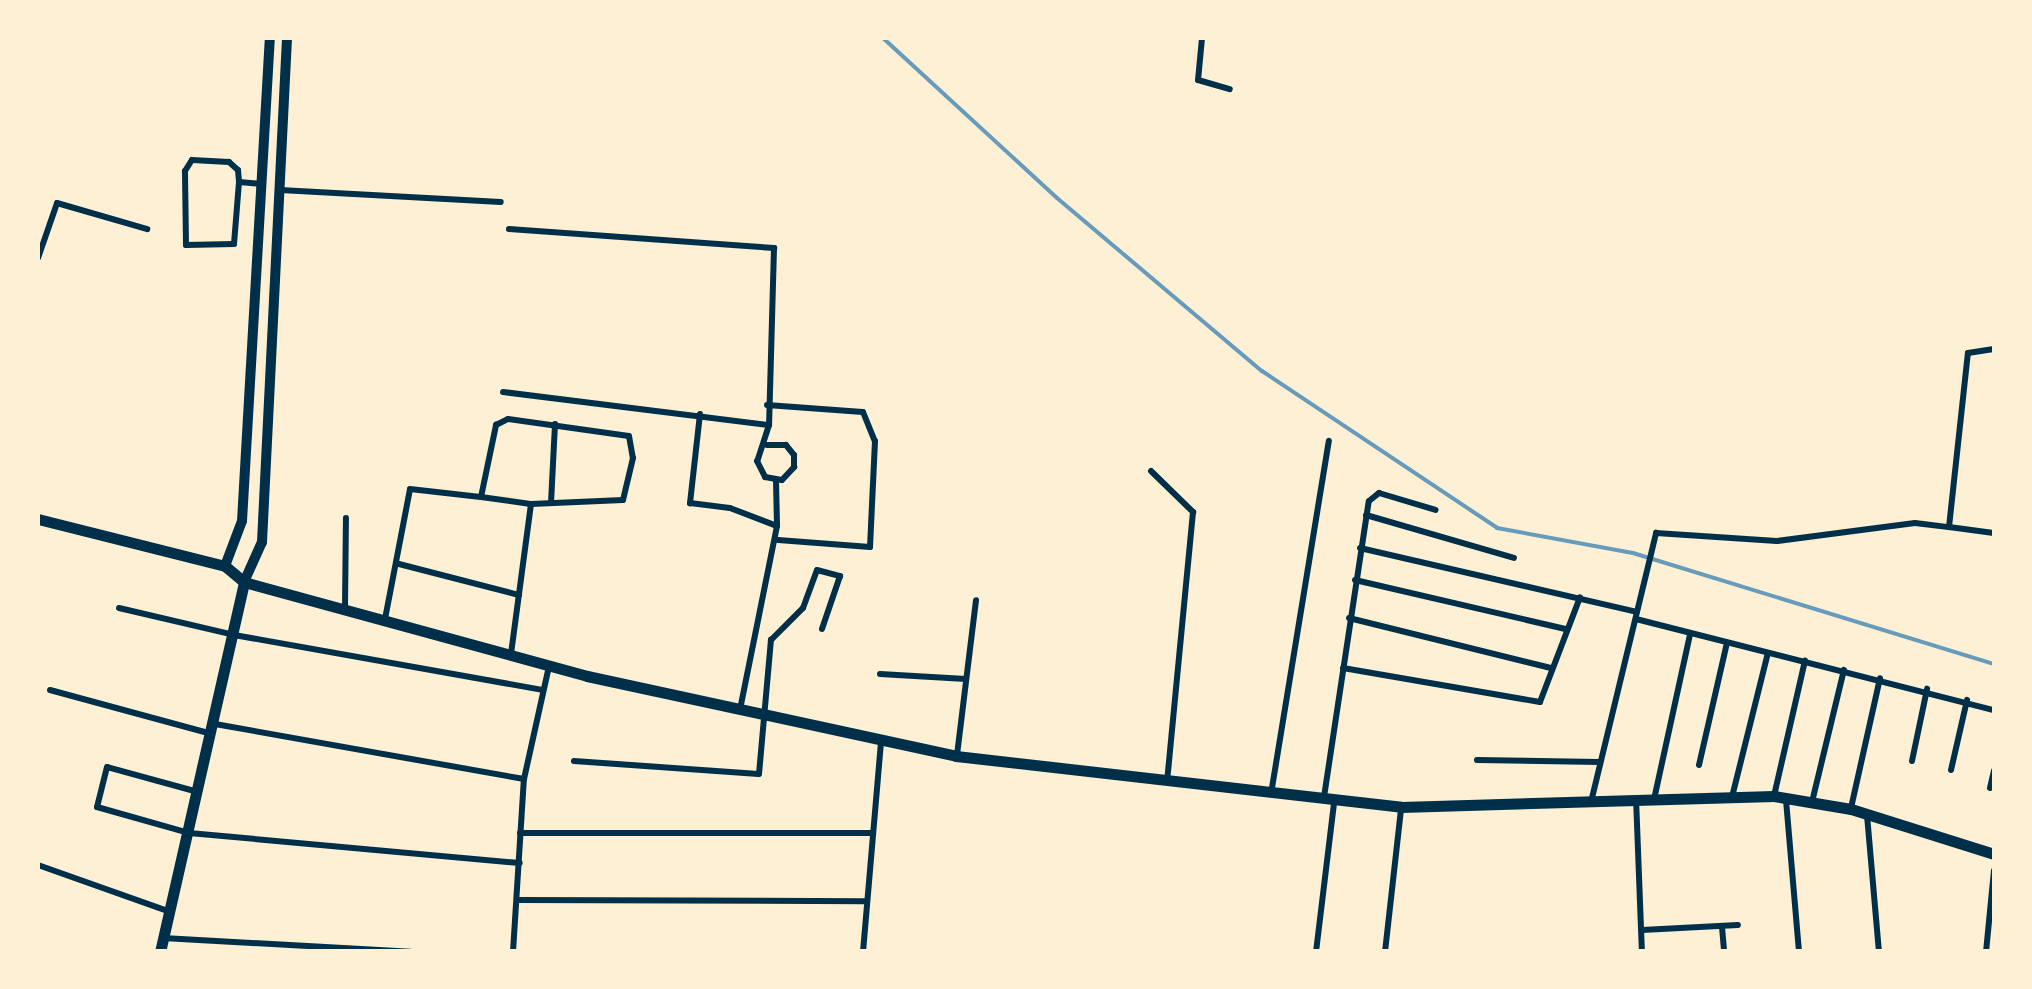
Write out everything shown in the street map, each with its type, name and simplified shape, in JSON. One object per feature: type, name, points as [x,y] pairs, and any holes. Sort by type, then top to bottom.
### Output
[{"type":"main road","points":[[225,566],[242,522],[270,38]]},
{"type":"main road","points":[[161,945],[244,582],[262,542],[287,38]]},
{"type":"main road","points":[[38,519],[225,566],[244,582],[511,655],[956,756],[1328,804],[1401,807],[1733,793],[1780,797],[1851,809],[1994,854]]},
{"type":"street","points":[[1202,38],[1198,80],[1230,89]]},
{"type":"street","points":[[228,162],[238,170],[239,182],[234,244],[186,245],[188,164],[228,162]]},
{"type":"street","points":[[239,182],[263,184]]},
{"type":"street","points":[[280,190],[501,202]]},
{"type":"street","points":[[38,258],[57,203],[147,229]]},
{"type":"street","points":[[508,229],[774,248],[769,424],[767,445],[758,467],[776,481]]},
{"type":"street","points":[[1949,527],[1968,353],[1994,349]]},
{"type":"street","points":[[503,392],[769,424]]},
{"type":"street","points":[[767,405],[863,412],[875,441],[870,547],[778,540]]},
{"type":"street","points":[[700,414],[690,504],[730,508],[777,526]]},
{"type":"street","points":[[385,620],[410,489],[531,504],[624,500],[633,458],[630,436],[508,418],[496,424],[480,497]]},
{"type":"street","points":[[551,503],[555,424]]},
{"type":"street","points":[[1270,795],[1329,442]]},
{"type":"street","points":[[767,445],[786,445],[794,455],[792,473],[776,481]]},
{"type":"street","points":[[1151,471],[1194,512],[1167,783]]},
{"type":"street","points":[[740,709],[778,540],[776,481]]},
{"type":"street","points":[[1316,952],[1343,668],[1368,500],[1379,492],[1436,510]]},
{"type":"street","points":[[511,655],[531,504]]},
{"type":"street","points":[[1366,515],[1514,558]]},
{"type":"street","points":[[345,608],[346,518]]},
{"type":"street","points":[[1592,798],[1656,533],[1778,541],[1915,524],[1994,533]]},
{"type":"street","points":[[1360,548],[1580,597],[1690,634],[1927,689],[1994,710]]},
{"type":"street","points":[[398,564],[518,595]]},
{"type":"street","points":[[574,761],[758,774],[760,713],[771,640],[803,608],[817,570],[840,576],[822,629]]},
{"type":"street","points":[[1355,580],[1565,629]]},
{"type":"street","points":[[1343,668],[1540,702],[1580,597]]},
{"type":"street","points":[[956,756],[976,600]]},
{"type":"street","points":[[119,608],[234,636],[542,690]]},
{"type":"street","points":[[1350,618],[1551,668]]},
{"type":"street","points":[[1655,795],[1690,634]]},
{"type":"street","points":[[1699,764],[1726,643]]},
{"type":"street","points":[[1733,793],[1768,653]]},
{"type":"street","points":[[1799,952],[1780,797],[1805,661]]},
{"type":"street","points":[[513,952],[524,779],[549,664]]},
{"type":"street","points":[[1812,802],[1844,670]]},
{"type":"street","points":[[880,674],[966,679]]},
{"type":"street","points":[[1851,809],[1880,678]]},
{"type":"street","points":[[1912,761],[1927,689]]},
{"type":"street","points":[[50,690],[213,730],[524,779]]},
{"type":"street","points":[[1951,770],[1967,700]]},
{"type":"street","points":[[863,952],[870,833],[882,742]]},
{"type":"street","points":[[1477,760],[1599,762]]},
{"type":"street","points":[[198,792],[107,767],[96,807],[189,833],[520,863]]},
{"type":"street","points":[[1990,788],[1994,770]]},
{"type":"street","points":[[1636,796],[1642,952]]},
{"type":"street","points":[[1386,952],[1401,807]]},
{"type":"street","points":[[1867,814],[1878,952]]},
{"type":"street","points":[[520,833],[870,833]]},
{"type":"street","points":[[38,864],[169,911]]},
{"type":"street","points":[[1986,952],[1994,870]]},
{"type":"street","points":[[517,900],[864,902]]},
{"type":"street","points":[[1642,930],[1738,925]]},
{"type":"street","points":[[1722,926],[1724,952]]},
{"type":"street","points":[[161,945],[411,952]]},
{"type":"waterway","points":[[883,38],[1057,198],[1262,371],[1497,528],[1633,553],[1994,664]]}]
